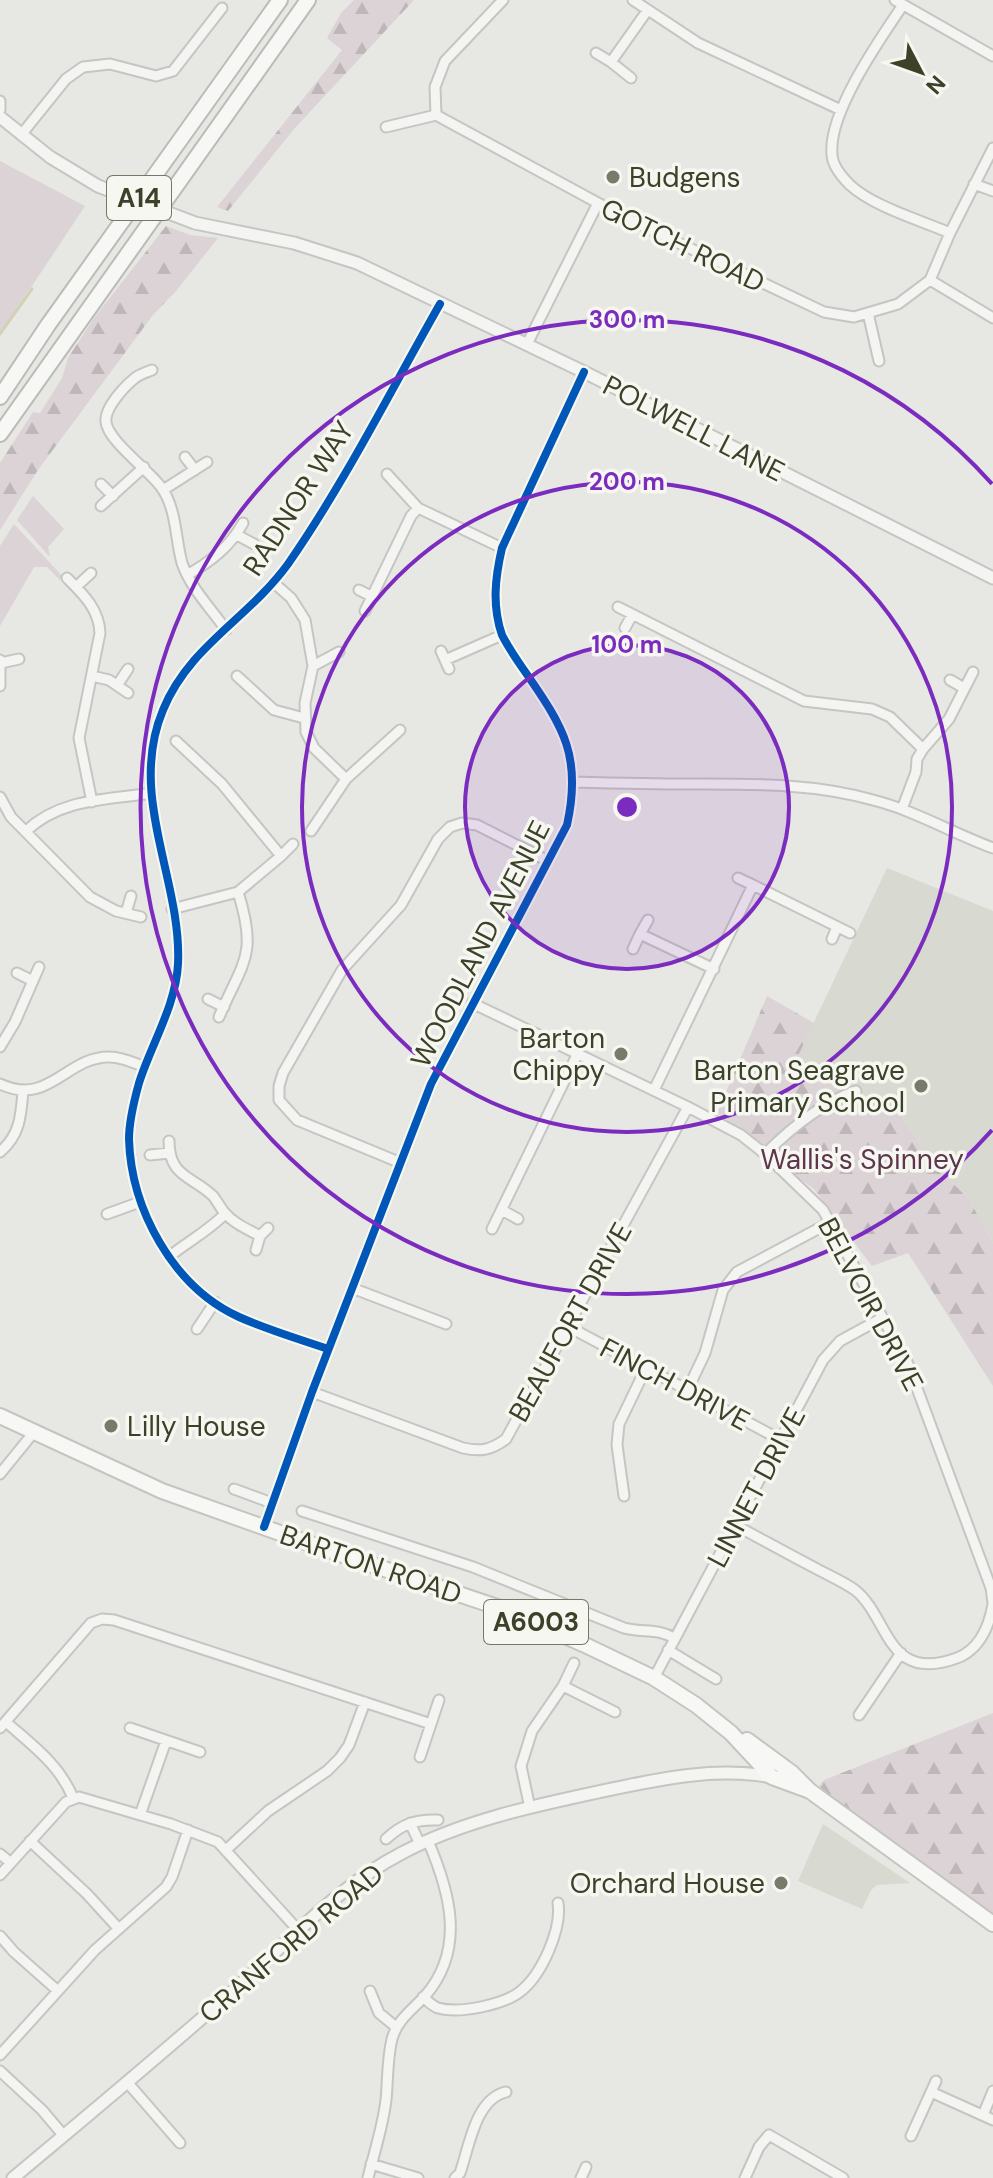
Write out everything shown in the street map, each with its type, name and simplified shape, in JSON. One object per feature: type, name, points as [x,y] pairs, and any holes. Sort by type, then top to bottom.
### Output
[{"type":"main road","name":"A14","points":[[0,397],[280,0]]},
{"type":"main road","name":"A14","points":[[0,434],[308,0]]},
{"type":"main road","name":"BARTON ROAD","points":[[0,1416],[162,1491],[512,1612],[654,1678],[696,1705],[731,1733],[741,1736],[772,1777],[810,1791]]},
{"type":"main road","name":"BARTON ROAD","points":[[761,1765],[792,1773],[810,1791],[993,1924]]},
{"type":"street","points":[[386,127],[436,115],[435,87],[445,61],[503,0]]},
{"type":"street","points":[[633,0],[698,43],[841,110]]},
{"type":"street","points":[[950,233],[865,196],[849,185],[837,171],[831,155],[841,110],[899,2],[993,56]]},
{"type":"street","points":[[21,135],[66,79],[83,67],[104,64],[156,76],[173,71],[222,8]]},
{"type":"street","points":[[611,62],[647,11]]},
{"type":"street","points":[[596,53],[631,78]]},
{"type":"street","points":[[0,101],[0,110]]},
{"type":"street","name":"GOTCH ROAD","points":[[436,115],[598,203],[727,268],[824,312],[854,317],[898,304],[930,280]]},
{"type":"street","name":"POLWELL LANE","points":[[0,117],[50,157],[98,186],[195,223],[294,243],[345,259],[584,372],[993,578]]},
{"type":"street","points":[[993,148],[930,280],[993,318]]},
{"type":"street","points":[[974,184],[993,191]]},
{"type":"street","points":[[527,344],[598,203]]},
{"type":"street","name":"RADNOR WAY","points":[[328,1349],[238,1317],[215,1302],[191,1282],[170,1256],[154,1233],[140,1202],[133,1178],[129,1137],[132,1110],[172,992],[178,965],[150,765],[161,713],[187,666],[274,583],[309,532],[440,304]]},
{"type":"street","points":[[868,313],[879,361]]},
{"type":"street","points":[[152,370],[136,377],[108,409],[105,421],[110,433],[163,490],[175,521],[187,575],[226,630]]},
{"type":"street","points":[[445,660],[502,635],[497,620],[495,575],[502,548],[584,372]]},
{"type":"street","points":[[185,457],[195,470]]},
{"type":"street","points":[[163,490],[207,462]]},
{"type":"street","points":[[101,506],[144,467]]},
{"type":"street","points":[[387,474],[418,508],[502,548]]},
{"type":"street","points":[[101,484],[113,496]]},
{"type":"street","points":[[365,611],[411,516],[418,508]]},
{"type":"street","points":[[187,575],[210,562],[237,535],[243,523]]},
{"type":"street","points":[[237,535],[254,544]]},
{"type":"street","points":[[76,587],[91,573]]},
{"type":"street","points":[[67,578],[99,619],[100,633],[79,738],[92,802]]},
{"type":"street","points":[[274,583],[291,598],[305,620],[313,666],[304,718],[306,732],[314,748],[346,779]]},
{"type":"street","points":[[359,590],[371,596]]},
{"type":"street","points":[[618,607],[804,701],[872,709],[890,717],[923,749]]},
{"type":"street","points":[[625,628],[632,615]]},
{"type":"street","name":"WOODLAND AVENUE","points":[[264,1527],[328,1349],[431,1084],[567,825],[573,782],[567,741],[559,722],[502,635]]},
{"type":"street","points":[[313,666],[339,652]]},
{"type":"street","points":[[0,686],[0,662],[19,659]]},
{"type":"street","points":[[118,684],[128,669]]},
{"type":"street","points":[[902,809],[923,749],[949,719],[973,672]]},
{"type":"street","points":[[92,676],[118,684],[128,693]]},
{"type":"street","points":[[237,676],[249,681],[274,710],[304,718]]},
{"type":"street","points":[[950,680],[964,688]]},
{"type":"street","points":[[311,831],[346,779],[400,730]]},
{"type":"street","points":[[176,741],[183,755],[222,784],[281,856]]},
{"type":"street","points":[[573,782],[778,783],[872,799],[927,817],[964,838],[993,848]]},
{"type":"street","points":[[26,831],[41,817],[61,807],[152,793]]},
{"type":"street","points":[[0,797],[11,817],[90,897],[116,911],[141,917]]},
{"type":"street","points":[[401,1163],[297,1120],[279,1100],[283,1073],[342,970],[395,914],[438,839],[450,827],[462,823],[477,825],[548,861]]},
{"type":"street","points":[[172,909],[238,892],[293,844]]},
{"type":"street","points":[[738,878],[850,933]]},
{"type":"street","points":[[654,1090],[753,885]]},
{"type":"street","points":[[219,1017],[236,985],[249,944],[248,925],[238,892]]},
{"type":"street","points":[[126,913],[131,896]]},
{"type":"street","points":[[633,949],[648,920]]},
{"type":"street","points":[[832,939],[837,927]]},
{"type":"street","points":[[640,934],[714,969]]},
{"type":"street","points":[[0,1047],[39,967]]},
{"type":"street","points":[[17,973],[33,981]]},
{"type":"street","points":[[208,999],[224,1007]]},
{"type":"street","name":"BELVOIR DRIVE","points":[[472,1003],[741,1135],[823,1210],[908,1364],[991,1588],[993,1604],[986,1630],[979,1641],[959,1657],[933,1663],[901,1653]]},
{"type":"street","points":[[492,1229],[578,1053]]},
{"type":"street","points":[[0,1084],[23,1091],[40,1088],[99,1057],[119,1057],[145,1067]]},
{"type":"street","points":[[0,1152],[14,1139],[21,1119],[23,1091]]},
{"type":"street","points":[[765,1154],[786,1132],[833,1099],[856,1091]]},
{"type":"street","name":"BEAUFORT DRIVE","points":[[312,1392],[463,1448],[479,1451],[492,1449],[506,1439],[688,1107]]},
{"type":"street","points":[[169,1141],[169,1153],[188,1181],[214,1198],[225,1214],[260,1236]]},
{"type":"street","points":[[150,1155],[169,1153]]},
{"type":"street","points":[[107,1214],[140,1202]]},
{"type":"street","points":[[502,1210],[518,1219]]},
{"type":"street","points":[[170,1256],[225,1214]]},
{"type":"street","points":[[687,1391],[705,1353],[723,1290],[737,1272],[829,1223]]},
{"type":"street","points":[[256,1250],[260,1236],[268,1228]]},
{"type":"street","points":[[352,1288],[446,1324]]},
{"type":"street","points":[[197,1329],[215,1302]]},
{"type":"street","name":"LINNET DRIVE","points":[[654,1678],[831,1349],[852,1332],[882,1318]]},
{"type":"street","name":"FINCH DRIVE","points":[[569,1327],[781,1440]]},
{"type":"street","points":[[624,1496],[617,1445],[619,1424],[646,1368]]},
{"type":"street","points":[[0,1474],[34,1432]]},
{"type":"street","points":[[234,1489],[272,1503]]},
{"type":"street","name":"BARTON ROAD","points":[[302,1511],[473,1567],[624,1628],[662,1632],[674,1638]]},
{"type":"street","points":[[735,1525],[856,1591],[901,1653],[859,1715]]},
{"type":"street","points":[[73,1798],[61,1774],[50,1761],[3,1725],[91,1623],[102,1619],[114,1620],[431,1724]]},
{"type":"street","points":[[668,1650],[716,1679]]},
{"type":"street","points":[[530,1808],[521,1766],[532,1731],[563,1686],[574,1663]]},
{"type":"street","points":[[563,1686],[615,1712]]},
{"type":"street","points":[[420,1757],[439,1700]]},
{"type":"street","points":[[226,1850],[268,1811],[327,1771],[340,1758],[349,1745],[365,1702]]},
{"type":"street","points":[[130,1728],[200,1752]]},
{"type":"street","points":[[140,1815],[166,1741]]},
{"type":"street","name":"CRANFORD ROAD","points":[[13,2178],[351,1886],[382,1865],[424,1842],[530,1808],[676,1777],[761,1765]]},
{"type":"street","points":[[0,1875],[66,1802],[73,1798],[86,1798],[205,1835],[226,1850],[299,1931]]},
{"type":"street","points":[[386,1839],[397,1829],[419,1819],[438,1820]]},
{"type":"street","points":[[368,2178],[386,2104],[390,2051],[396,2027],[440,1972],[452,1939],[447,1893],[424,1842],[410,1823]]},
{"type":"street","points":[[0,2055],[118,1928],[166,1887],[188,1830]]},
{"type":"street","points":[[30,1841],[118,1928]]},
{"type":"street","points":[[0,1854],[11,1863]]},
{"type":"street","points":[[423,1997],[441,2009],[466,2008],[482,2007],[520,1992],[534,1977],[554,1937],[560,1918],[558,1903]]},
{"type":"street","points":[[0,1936],[58,1991]]},
{"type":"street","points":[[370,1991],[379,2013],[396,2027]]},
{"type":"street","points":[[0,2071],[42,2110],[64,2136]]},
{"type":"street","points":[[911,2136],[936,2081]]},
{"type":"street","points":[[127,2082],[180,2143]]},
{"type":"street","points":[[983,2115],[993,2091]]},
{"type":"street","points":[[455,2178],[460,2173],[485,2104],[506,2092]]},
{"type":"street","points":[[931,2092],[993,2120]]},
{"type":"street","points":[[745,2178],[759,2147],[769,2135],[843,2178]]},
{"type":"street","points":[[371,2164],[418,2178]]},
{"type":"street","points":[[581,2178],[586,2167]]},
{"type":"shaded area","name":"Barton Seagrave Primary School","points":[[887,868],[993,911],[993,1244],[969,1199],[932,1163],[902,1117],[798,1056]]},
{"type":"shaded area","points":[[823,1824],[910,1883],[877,1885],[871,1890],[862,1909],[798,1881]]},
{"type":"green space","points":[[354,0],[414,0],[294,129],[228,211],[217,207],[342,50],[327,38],[341,13]]},
{"type":"green space","points":[[0,161],[85,206],[0,334]]},
{"type":"green space","points":[[166,226],[190,235],[218,238],[153,315],[38,470],[0,530],[0,463],[33,412],[40,413],[62,378],[68,358],[94,318]]},
{"type":"green space","points":[[33,496],[64,529],[48,547],[50,557],[17,520]]},
{"type":"green space","points":[[14,524],[63,577],[60,580],[47,567],[34,567],[0,626],[0,546]]},
{"type":"green space","name":"Wallis's Spinney","points":[[767,996],[814,1023],[798,1056],[902,1117],[932,1163],[969,1199],[993,1244],[993,1386],[908,1253],[872,1266],[814,1189],[765,1154],[762,1145],[717,1113]]},
{"type":"green space","points":[[993,1713],[993,1918],[868,1827],[819,1786],[824,1780]]},
{"type":"waterway","points":[[0,334],[32,289]]},
{"type":"cycle path","points":[[328,1349],[239,1317],[215,1304],[194,1286],[160,1243],[138,1192],[129,1139],[131,1118],[139,1083],[173,995],[178,964],[177,932],[153,806],[153,742],[163,710],[188,668],[272,583],[309,533],[440,304]]},
{"type":"cycle path","points":[[264,1527],[312,1392],[431,1084],[567,825],[572,780],[566,744],[551,710],[502,635],[496,592],[502,548],[584,372]]},
{"type":"place","name":"Budgens","points":[[613,177]]},
{"type":"place","name":"Barton Chippy","points":[[621,1054]]},
{"type":"place","name":"Barton Seagrave Primary School","points":[[921,1086]]},
{"type":"place","name":"Lilly House","points":[[111,1426]]},
{"type":"place","name":"Orchard House","points":[[781,1883]]}]
